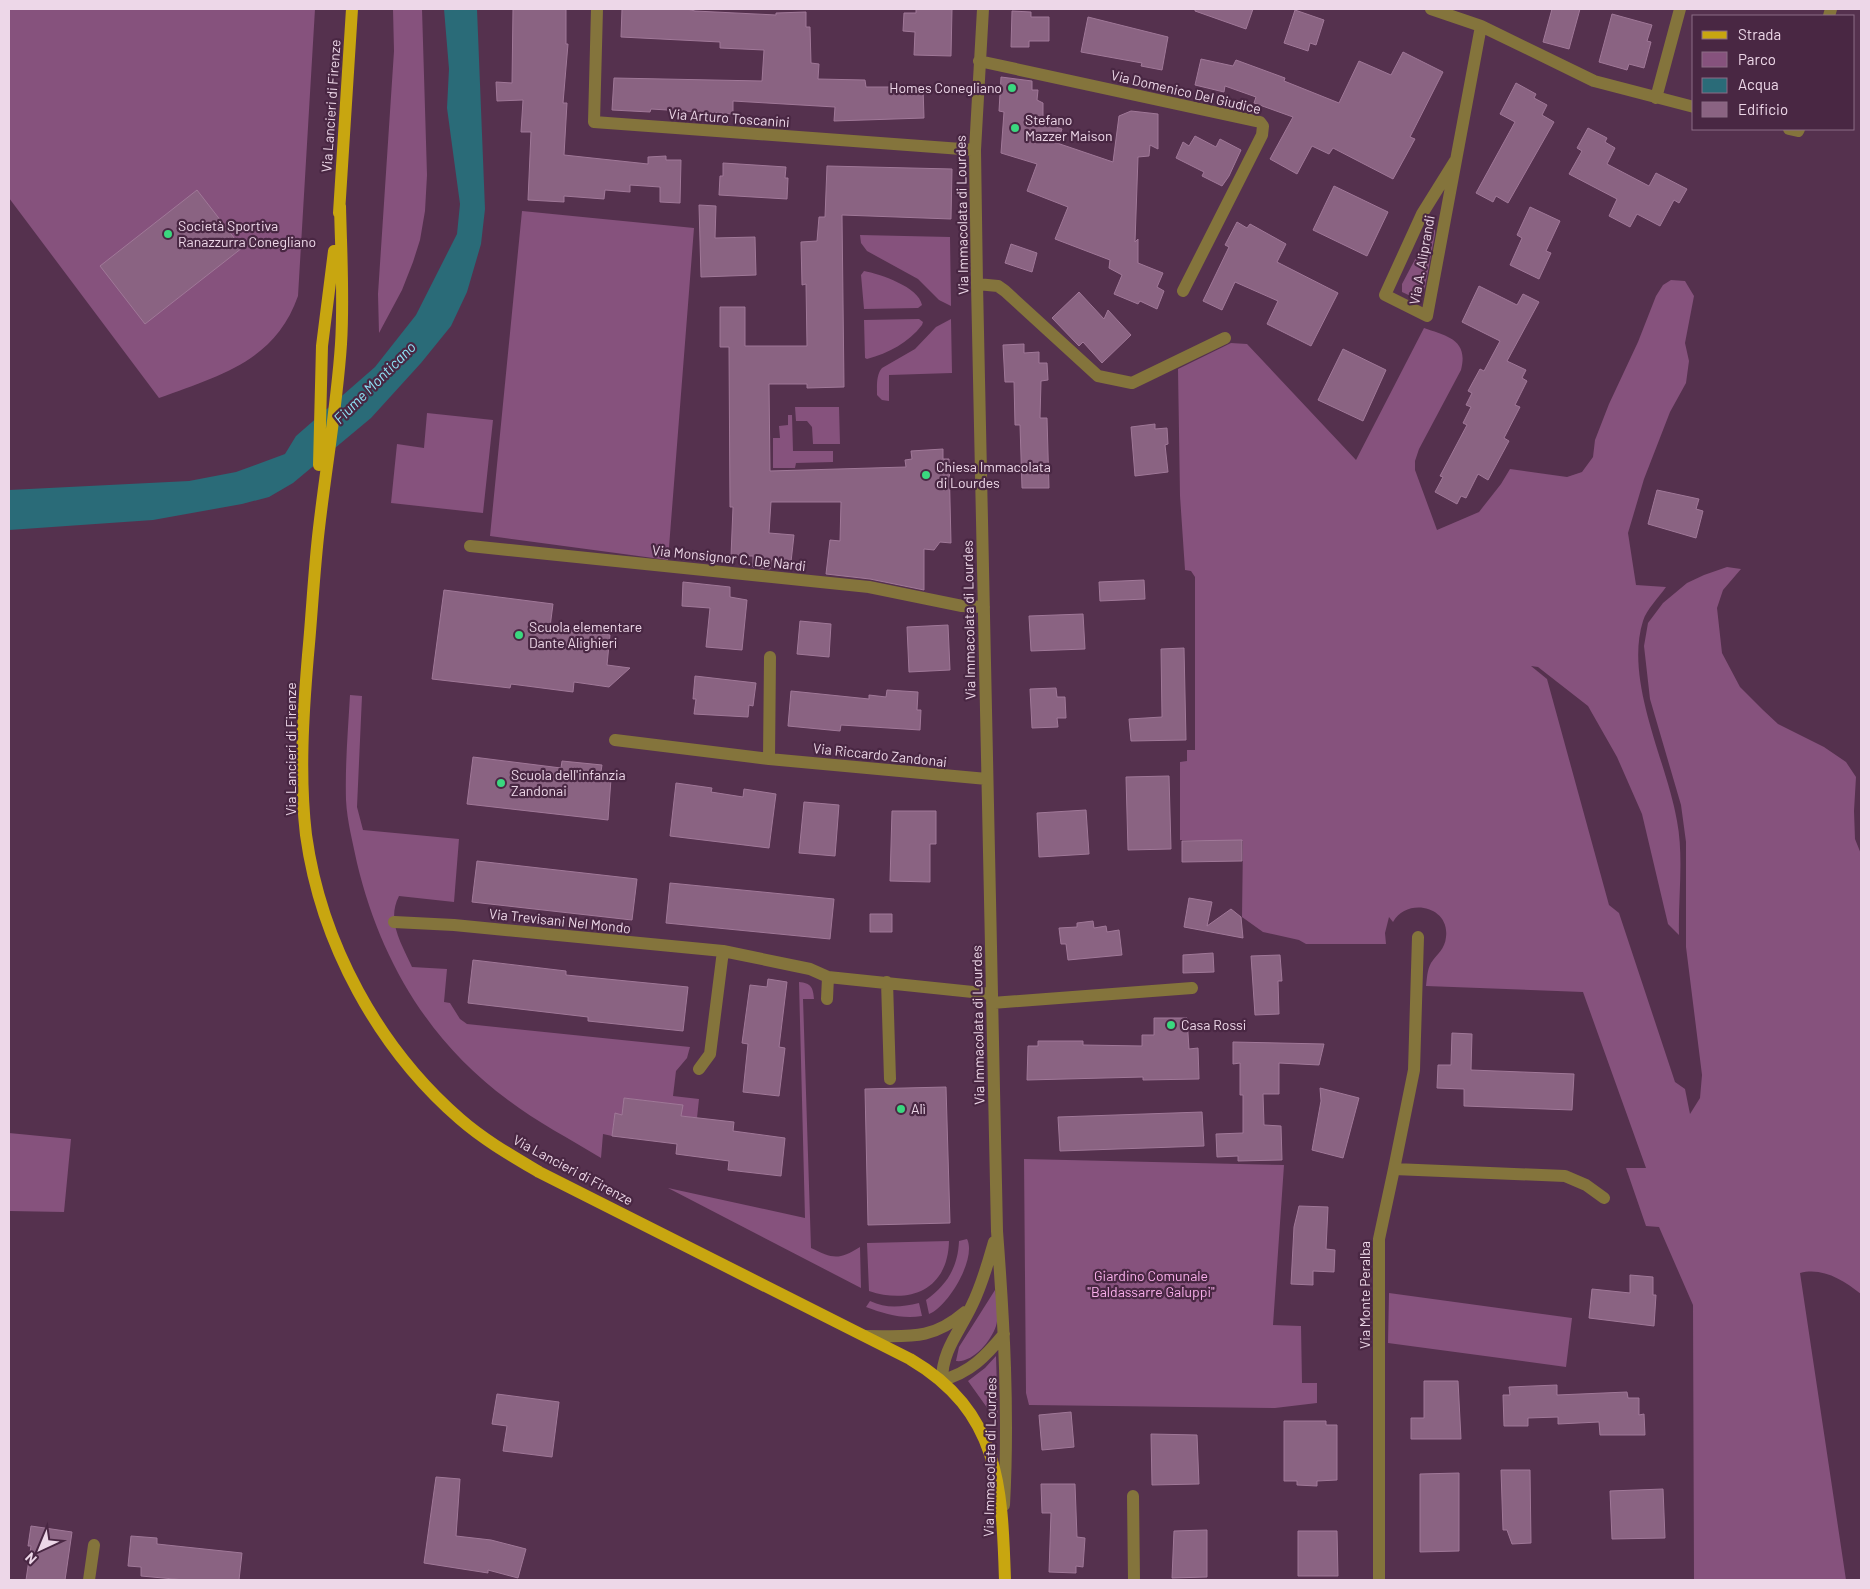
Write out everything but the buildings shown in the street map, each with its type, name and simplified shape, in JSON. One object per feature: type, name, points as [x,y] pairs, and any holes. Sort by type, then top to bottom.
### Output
[{"type":"main road","name":"Via Lancieri di Firenze","points":[[322,479],[321,364],[340,206],[352,9]]},
{"type":"main road","name":"Via Lancieri di Firenze","points":[[340,206],[341,344],[322,479],[304,705],[302,791],[307,837],[320,897],[332,936],[347,971],[368,1010],[425,1084],[460,1119],[499,1148],[540,1172],[866,1336],[919,1364],[942,1380],[968,1408],[989,1449],[996,1471],[1003,1515]]},
{"type":"main road","name":"Via Immacolata di Lourdes","points":[[1003,1515],[1004,1580]]},
{"type":"street","name":"Via Arturo Toscanini","points":[[597,9],[594,122],[976,150]]},
{"type":"street","name":"Via Immacolata di Lourdes","points":[[983,9],[976,150],[977,284],[997,1231],[1004,1334],[1007,1441],[1003,1515]]},
{"type":"street","points":[[1431,9],[1480,26],[1594,81],[1692,107]]},
{"type":"street","points":[[1656,98],[1680,9]]},
{"type":"street","name":"Via A. Aliprandi","points":[[1455,161],[1422,214],[1385,295],[1427,316],[1480,26]]},
{"type":"street","name":"Via Domenico Del Giudice","points":[[979,61],[1260,122],[1263,126],[1262,135],[1183,291]]},
{"type":"street","points":[[977,284],[998,286],[1005,291],[1098,376],[1132,383],[1225,338]]},
{"type":"street","name":"Via Monsignor C. De Nardi","points":[[470,546],[869,587],[962,606],[984,607]]},
{"type":"street","points":[[769,759],[770,657]]},
{"type":"street","name":"Via Riccardo Zandonai","points":[[615,740],[769,759],[987,779]]},
{"type":"street","name":"Via Trevisani Nel Mondo","points":[[394,922],[454,925],[723,952],[810,969],[828,977],[887,982],[992,998],[1192,988]]},
{"type":"street","name":"Via Monte Peralba","points":[[1379,1580],[1379,1239],[1414,1070],[1418,937]]},
{"type":"street","points":[[700,1069],[710,1054],[723,952]]},
{"type":"street","points":[[827,999],[828,977]]},
{"type":"street","points":[[887,982],[890,1079]]},
{"type":"street","points":[[1394,1169],[1565,1176],[1586,1185],[1604,1198]]},
{"type":"street","name":"Via Immacolata di Lourdes","points":[[997,1231],[988,1264],[972,1305],[946,1350],[942,1365],[942,1380],[958,1376],[974,1368],[1004,1334]]},
{"type":"street","name":"Via Immacolata di Lourdes","points":[[866,1336],[932,1334],[953,1322],[972,1305]]},
{"type":"street","points":[[1133,1496],[1134,1580]]},
{"type":"street","points":[[89,1580],[94,1545]]},
{"type":"green space","name":"Società Sportiva Ranazzurra Conegliano","points":[[9,9],[315,9],[298,296],[288,318],[275,337],[242,364],[159,398],[9,198]]},
{"type":"green space","points":[[393,9],[422,9],[427,175],[425,211],[420,240],[402,290],[379,333],[378,294],[394,51]]},
{"type":"green space","points":[[522,211],[694,228],[668,560],[490,536]]},
{"type":"green space","points":[[1431,229],[1435,229],[1435,234],[1425,287],[1422,294],[1415,298],[1402,292],[1402,284]]},
{"type":"green space","points":[[860,235],[950,237],[951,306],[939,300],[918,279],[867,251],[861,243]]},
{"type":"green space","points":[[864,271],[889,278],[907,287],[919,298],[922,305],[918,308],[864,309],[861,275]]},
{"type":"green space","points":[[1671,280],[1685,281],[1694,296],[1685,343],[1689,361],[1686,383],[1670,412],[1644,479],[1628,533],[1636,585],[1666,587],[1643,621],[1639,644],[1639,669],[1649,721],[1677,821],[1680,849],[1679,935],[1668,924],[1642,814],[1617,757],[1588,706],[1538,667],[1531,666],[1547,679],[1609,905],[1619,913],[1675,1082],[1685,1089],[1690,1114],[1700,1098],[1702,1075],[1686,947],[1686,842],[1681,805],[1650,699],[1644,646],[1648,623],[1663,603],[1687,583],[1704,575],[1727,567],[1741,569],[1723,590],[1717,608],[1722,653],[1740,687],[1778,724],[1824,747],[1846,762],[1856,777],[1855,839],[1861,854],[1861,1294],[1847,1284],[1825,1273],[1800,1273],[1846,1580],[1694,1580],[1693,1305],[1659,1227],[1646,1226],[1626,1168],[1646,1168],[1583,992],[1426,986],[1427,974],[1431,963],[1442,948],[1446,937],[1445,926],[1441,918],[1435,912],[1426,908],[1408,909],[1399,914],[1393,922],[1389,917],[1385,933],[1386,944],[1306,944],[1299,940],[1263,932],[1242,917],[1243,841],[1180,840],[1180,762],[1187,761],[1187,750],[1195,750],[1195,577],[1191,571],[1185,570],[1180,496],[1178,369],[1231,343],[1247,344],[1356,460],[1424,328],[1454,340],[1462,351],[1461,370],[1419,449],[1415,461],[1415,470],[1437,530],[1479,512],[1510,469],[1567,477],[1582,472],[1593,457],[1595,440],[1609,404],[1638,342],[1656,296],[1663,285]]},
{"type":"green space","points":[[919,319],[923,322],[922,325],[911,337],[883,354],[865,358],[864,320]]},
{"type":"green space","points":[[951,319],[952,373],[889,375],[889,401],[882,400],[877,395],[877,388],[878,377],[882,368],[915,349],[936,327]]},
{"type":"green space","points":[[795,407],[839,407],[840,444],[813,444],[812,427],[807,421],[796,421]]},
{"type":"green space","points":[[427,413],[493,420],[483,513],[391,503],[397,444],[424,448]]},
{"type":"green space","points":[[788,415],[792,415],[793,451],[833,451],[833,462],[796,463],[795,468],[773,468],[773,438],[780,438],[779,426],[788,425]]},
{"type":"green space","points":[[350,695],[362,696],[357,807],[363,830],[459,839],[454,902],[399,896],[395,905],[394,914],[397,932],[412,967],[447,969],[444,1002],[450,1003],[460,1019],[467,1024],[690,1047],[687,1058],[676,1071],[673,1096],[699,1099],[697,1118],[681,1116],[682,1105],[624,1098],[622,1115],[615,1114],[612,1136],[603,1134],[601,1158],[542,1123],[508,1100],[479,1077],[454,1052],[431,1024],[411,995],[394,965],[379,932],[357,863],[346,800]]},
{"type":"green space","points":[[799,982],[811,986],[814,999],[803,999],[811,1248],[830,1256],[840,1256],[860,1247],[861,1288],[668,1188],[805,1218]]},
{"type":"green space","points":[[9,1133],[71,1139],[64,1212],[9,1211]]},
{"type":"green space","name":"Giardino Comunale \"Baldassarre Galuppi\"","points":[[1024,1159],[1284,1165],[1273,1325],[1301,1326],[1302,1383],[1317,1383],[1317,1403],[1275,1408],[1029,1405],[1026,1393]]},
{"type":"green space","points":[[967,1239],[969,1247],[968,1258],[959,1281],[944,1302],[929,1314],[926,1300],[940,1288],[950,1275],[954,1267],[959,1241]]},
{"type":"green space","points":[[949,1241],[947,1258],[942,1271],[934,1282],[924,1289],[913,1294],[899,1296],[869,1291],[867,1243]]},
{"type":"green space","points":[[995,1290],[997,1318],[994,1332],[975,1355],[962,1361],[956,1361],[959,1347]]},
{"type":"green space","points":[[1389,1293],[1572,1318],[1566,1367],[1388,1343]]},
{"type":"green space","points":[[870,1301],[894,1306],[919,1303],[922,1316],[900,1316],[880,1312],[866,1307]]},
{"type":"green space","points":[[996,1356],[998,1423],[968,1381],[985,1368]]},
{"type":"water","name":"Fiume Monticano","points":[[444,9],[477,9],[485,209],[481,244],[467,292],[451,326],[421,363],[371,418],[293,483],[269,497],[242,504],[153,520],[9,530],[9,490],[189,481],[236,472],[285,454],[296,436],[375,367],[416,315],[457,234],[460,204],[447,108],[449,69]]},
{"type":"place","name":"Homes Conegliano","points":[[1012,88]]},
{"type":"place","name":"Stefano Mazzer Maison","points":[[1015,128]]},
{"type":"place","name":"Società Sportiva Ranazzurra Conegliano","points":[[168,234]]},
{"type":"place","name":"Chiesa Immacolata di Lourdes","points":[[926,475]]},
{"type":"place","name":"Scuola elementare Dante Alighieri","points":[[519,635]]},
{"type":"place","name":"Scuola dell'infanzia Zandonai","points":[[501,783]]},
{"type":"place","name":"Casa Rossi","points":[[1171,1025]]},
{"type":"place","name":"Alì","points":[[901,1109]]}]
